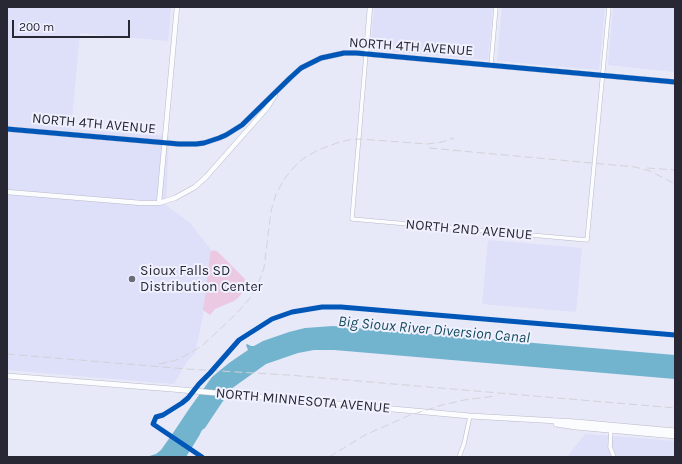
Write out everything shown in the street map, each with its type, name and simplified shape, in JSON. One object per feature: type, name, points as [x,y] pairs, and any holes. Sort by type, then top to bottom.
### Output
[{"type":"main road","name":"NORTH MINNESOTA AVENUE","points":[[7,376],[528,420],[675,436]]},
{"type":"main road","name":"NORTH MINNESOTA AVENUE","points":[[611,428],[675,431]]},
{"type":"street","points":[[160,203],[177,7]]},
{"type":"street","points":[[366,54],[370,7]]},
{"type":"street","points":[[491,65],[496,7]]},
{"type":"street","points":[[603,75],[609,7]]},
{"type":"street","name":"NORTH 4TH AVENUE","points":[[7,129],[165,143],[196,144],[211,141],[226,135],[242,125],[296,72],[314,60],[336,54],[350,53],[675,82]]},
{"type":"street","name":"NORTH 2ND AVENUE","points":[[366,54],[352,219],[587,240],[603,75]]},
{"type":"street","name":"NORTH 4TH AVENUE","points":[[7,192],[141,203],[160,203],[182,195],[200,183],[267,108],[278,90]]},
{"type":"street","points":[[459,457],[464,444],[470,416]]},
{"type":"street","points":[[611,428],[610,447],[614,457]]},
{"type":"shaded area","points":[[7,7],[171,7],[168,41],[80,33],[71,129],[169,136],[166,205],[190,223],[212,251],[210,254],[203,308],[204,311],[195,353],[186,363],[174,384],[7,370]]},
{"type":"shaded area","points":[[374,7],[493,7],[488,60],[370,50]]},
{"type":"shaded area","points":[[502,7],[605,7],[599,70],[497,61]]},
{"type":"shaded area","points":[[613,7],[675,7],[675,72],[608,65]]},
{"type":"shaded area","points":[[488,240],[582,248],[576,312],[482,304]]},
{"type":"shaded area","points":[[214,250],[218,252],[245,279],[247,286],[238,298],[215,309],[210,315],[203,310],[203,308],[210,252]]},
{"type":"shaded area","points":[[585,434],[675,441],[675,457],[567,457]]},
{"type":"water","points":[[333,326],[675,355],[675,379],[334,350],[314,350],[298,353],[266,364],[231,389],[205,428],[202,430],[186,457],[146,457],[156,454],[161,450],[212,377],[248,350],[247,344],[254,346],[263,341],[305,328]]},
{"type":"railway","points":[[159,364],[181,358],[202,346],[236,314],[250,298],[258,284],[264,268],[271,211],[276,194],[285,178],[304,158],[318,150],[348,140],[359,139],[427,144],[442,142],[454,138]]},
{"type":"railway","points":[[429,148],[635,167],[650,171],[675,184]]},
{"type":"railway","points":[[647,168],[675,170]]},
{"type":"railway","points":[[7,354],[187,369],[288,375],[675,408]]},
{"type":"railway","points":[[329,457],[365,435],[408,416],[442,405],[464,400],[496,396]]},
{"type":"cycle path","points":[[7,129],[179,144],[204,143],[226,135],[242,125],[301,68],[321,58],[344,53],[675,82]]},
{"type":"cycle path","points":[[202,457],[153,424],[156,417],[163,415],[188,398],[239,340],[272,319],[292,312],[322,307],[341,307],[675,335]]},
{"type":"place","name":"Sioux Falls SD Distribution Center","points":[[132,279]]},
{"type":"water label","name":"Big Sioux River Diversion Canal","points":[[434,330]]}]
